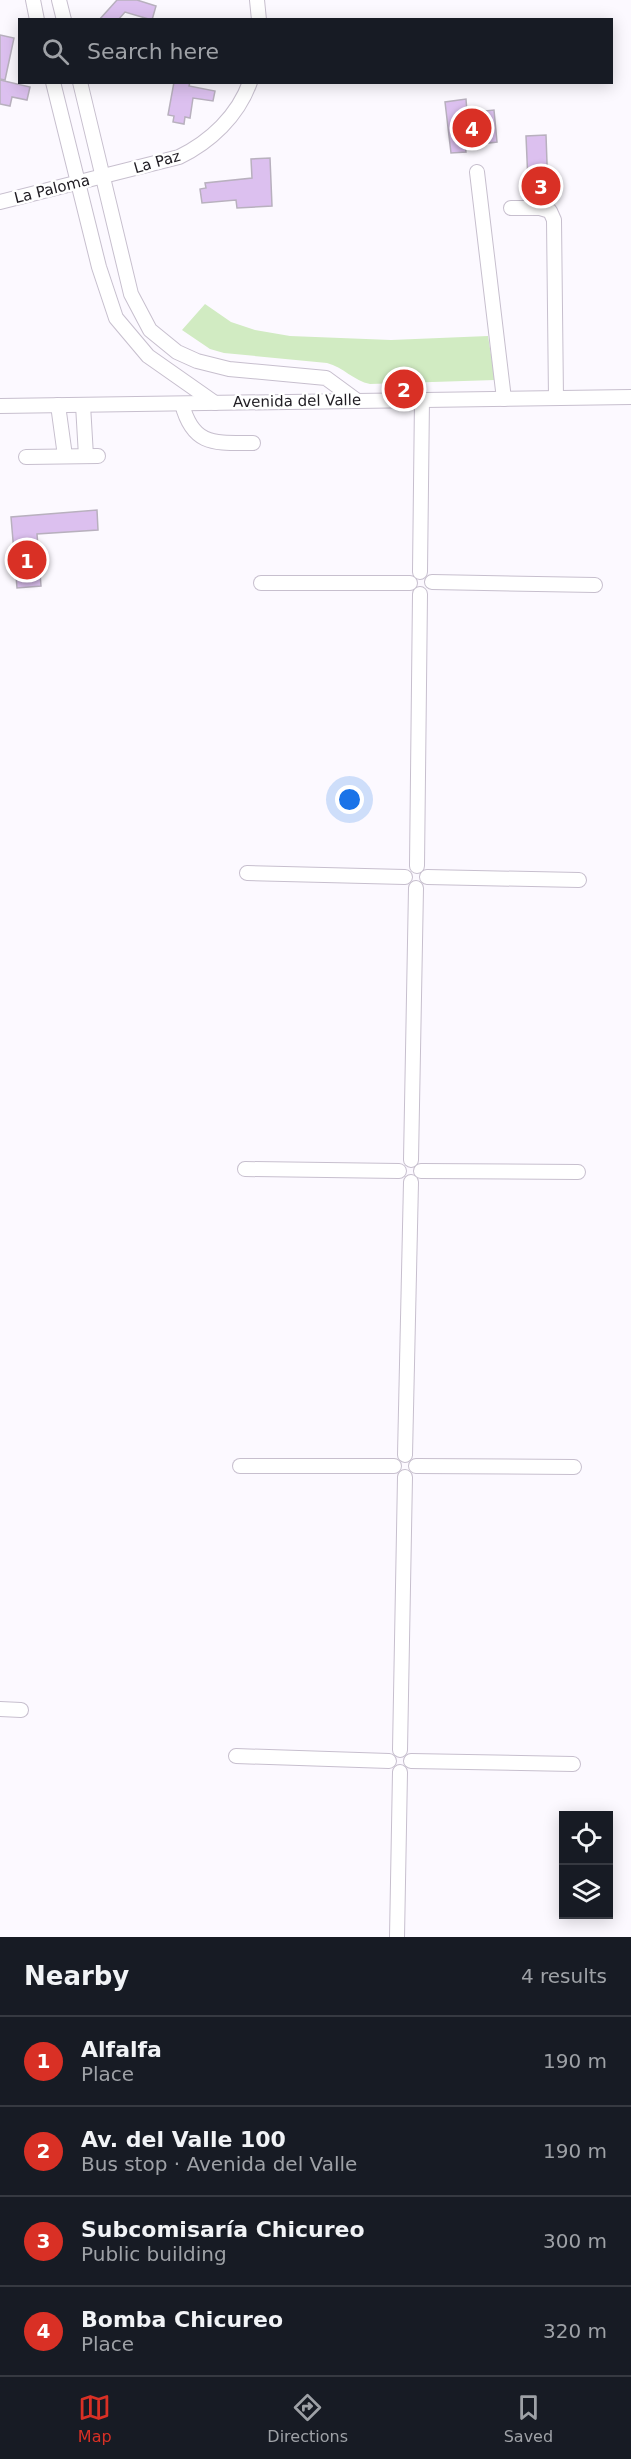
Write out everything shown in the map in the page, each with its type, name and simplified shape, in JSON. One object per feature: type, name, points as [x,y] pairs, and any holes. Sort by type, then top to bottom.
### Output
[{"type":"street","points":[[33,0],[37,18]]},
{"type":"street","points":[[60,0],[64,18]]},
{"type":"street","points":[[257,0],[259,18]]},
{"type":"street","points":[[53,84],[99,267],[116,318],[133,341],[157,364],[216,403]]},
{"type":"street","points":[[80,84],[131,294],[144,321],[160,339],[187,357],[213,366],[326,378],[356,400]]},
{"type":"street","name":"La Paz","points":[[103,177],[179,157],[202,145],[232,114],[249,84]]},
{"type":"street","points":[[477,172],[504,399]]},
{"type":"street","name":"La Paloma","points":[[0,202],[103,177]]},
{"type":"street","points":[[511,208],[540,208],[550,211],[554,220],[556,398]]},
{"type":"street","name":"Avenida del Valle","points":[[0,406],[631,397]]},
{"type":"street","points":[[420,572],[422,399]]},
{"type":"street","points":[[182,404],[188,425],[204,438],[218,443],[253,443]]},
{"type":"street","points":[[58,405],[65,456]]},
{"type":"street","points":[[26,457],[92,456],[83,405]]},
{"type":"street","points":[[410,583],[414,574],[420,572],[427,574],[432,582],[430,589],[420,594]]},
{"type":"street","points":[[432,582],[595,585]]},
{"type":"street","points":[[261,583],[410,583]]},
{"type":"street","points":[[410,583],[414,591],[420,594]]},
{"type":"street","points":[[417,866],[420,594]]},
{"type":"street","points":[[417,866],[425,871],[427,877],[422,886],[416,888],[407,884],[405,877],[410,868],[417,866]]},
{"type":"street","points":[[247,873],[405,877]]},
{"type":"street","points":[[427,877],[579,880]]},
{"type":"street","points":[[411,1160],[416,888]]},
{"type":"street","points":[[411,1160],[419,1164],[421,1171],[419,1177],[411,1182],[404,1180],[399,1171],[404,1162],[411,1160]]},
{"type":"street","points":[[245,1169],[399,1171]]},
{"type":"street","points":[[421,1171],[578,1172]]},
{"type":"street","points":[[405,1455],[411,1182]]},
{"type":"street","points":[[405,1455],[411,1457],[416,1466],[414,1473],[405,1477],[398,1475],[394,1466],[398,1457],[405,1455]]},
{"type":"street","points":[[240,1466],[394,1466]]},
{"type":"street","points":[[416,1466],[574,1467]]},
{"type":"street","points":[[400,1750],[405,1477]]},
{"type":"street","points":[[0,1709],[21,1710]]},
{"type":"street","points":[[400,1750],[407,1752],[411,1761],[409,1768],[400,1772],[394,1770],[389,1761],[394,1752],[400,1750]]},
{"type":"street","points":[[236,1756],[389,1761]]},
{"type":"street","points":[[411,1761],[573,1764]]},
{"type":"street","points":[[397,1937],[400,1772]]},
{"type":"green space","points":[[205,304],[231,322],[255,330],[290,336],[391,340],[488,336],[495,380],[370,384],[327,363],[224,353],[210,349],[182,330]]},
{"type":"building","points":[[117,0],[137,0],[156,6],[153,18],[125,12],[120,18],[101,18]]},
{"type":"building","points":[[0,35],[14,38],[5,80],[0,79]]},
{"type":"building","points":[[0,80],[30,87],[27,100],[12,97],[10,106],[0,104]]},
{"type":"building","points":[[174,84],[190,84],[189,86],[215,91],[213,101],[193,98],[190,118],[185,117],[184,124],[173,122],[174,116],[168,115]]},
{"type":"building","points":[[466,99],[467,113],[494,110],[497,142],[465,146],[466,152],[451,153],[445,102]]},
{"type":"building","points":[[546,135],[548,191],[533,192],[533,182],[528,182],[526,136]]},
{"type":"building","points":[[270,158],[272,206],[237,208],[236,200],[202,203],[200,189],[206,188],[205,183],[252,178],[251,159]]},
{"type":"building","points":[[97,510],[98,530],[37,534],[41,586],[17,588],[11,517]]},
{"type":"place","name":"Bomba Chicureo","points":[[472,128]]},
{"type":"place","name":"Subcomisaría Chicureo","points":[[541,186]]},
{"type":"place","name":"Av. del Valle 100","points":[[404,389]]},
{"type":"place","name":"Alfalfa","points":[[27,560]]}]
